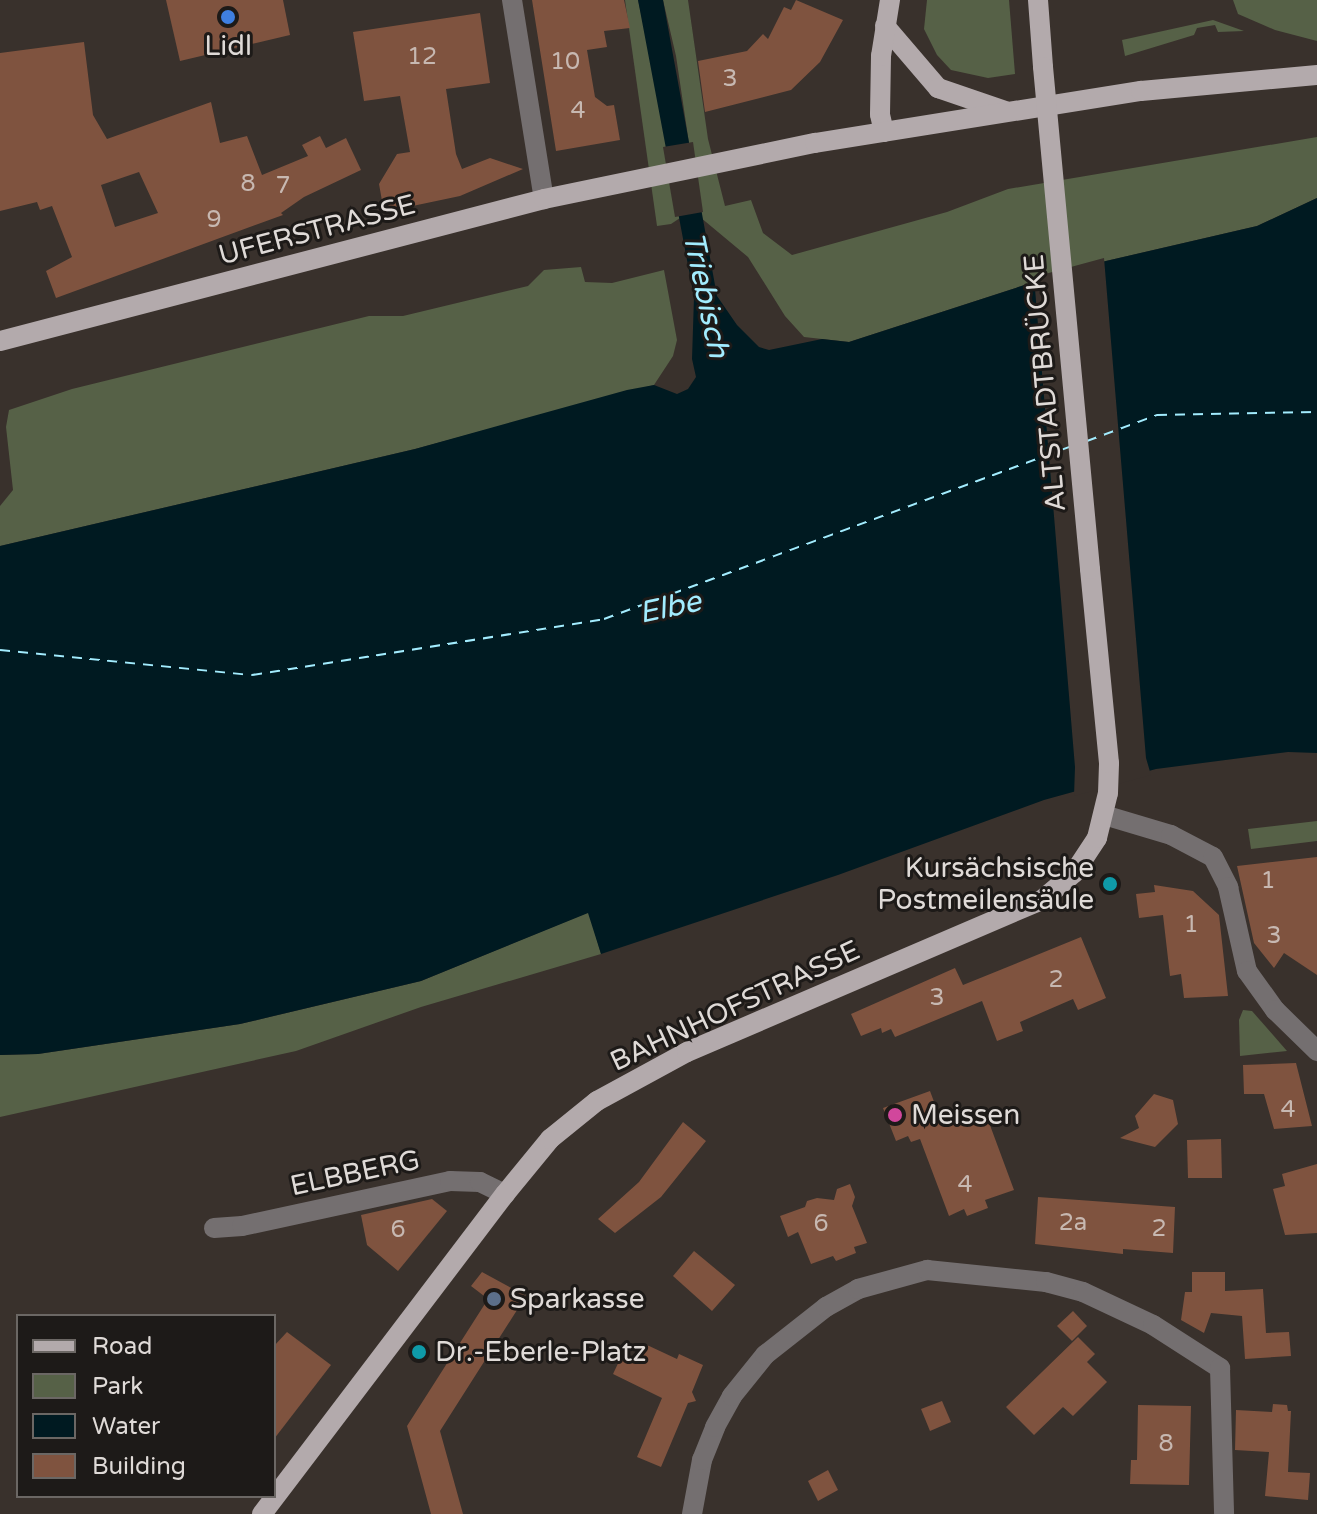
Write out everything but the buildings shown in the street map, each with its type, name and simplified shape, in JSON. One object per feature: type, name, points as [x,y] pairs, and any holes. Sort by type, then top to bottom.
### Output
[{"type":"main road","points":[[884,132],[880,114],[885,26],[890,0]]},
{"type":"main road","name":"ALTSTADTBRÜCKE","points":[[1038,0],[1103,692]]},
{"type":"main road","points":[[885,26],[938,88],[1008,112]]},
{"type":"main road","name":"UFERSTRASSE","points":[[0,341],[544,199],[649,177],[884,132],[1008,112],[1211,82],[1317,75]]},
{"type":"main road","name":"BAHNHOFSTRASSE","points":[[276,1496],[505,1194],[550,1139],[597,1101],[687,1052],[1042,900],[1062,886],[1086,859],[1104,815],[1108,793],[1103,692]]},
{"type":"main road","name":"BAHNHOFSTRASSE","points":[[262,1514],[274,1498]]},
{"type":"street","points":[[512,0],[544,199]]},
{"type":"street","points":[[1104,815],[1171,835],[1213,857],[1228,887],[1247,971],[1275,1010],[1317,1051]]},
{"type":"street","name":"ELBBERG","points":[[214,1228],[242,1226],[450,1181],[480,1182],[505,1194]]},
{"type":"street","points":[[692,1514],[702,1460],[732,1396],[765,1355],[826,1307],[858,1289],[927,1270],[1046,1282],[1083,1292],[1153,1325],[1220,1368],[1224,1514]]},
{"type":"green space","points":[[625,0],[638,0],[652,62],[680,218],[671,224],[657,226]]},
{"type":"green space","points":[[663,0],[688,0],[708,139],[725,206],[751,200],[763,233],[792,255],[947,212],[1008,189],[1317,137],[1317,198],[1257,226],[1080,267],[849,342],[804,337],[785,316],[748,257],[700,217],[676,56]]},
{"type":"green space","points":[[927,0],[1009,0],[1015,74],[988,78],[951,70],[937,55],[924,29]]},
{"type":"green space","points":[[1233,0],[1317,0],[1317,41],[1275,30],[1238,14]]},
{"type":"green space","points":[[1213,20],[1244,31],[1218,32],[1215,25],[1197,28],[1194,35],[1125,56],[1122,40]]},
{"type":"green space","points":[[581,267],[585,282],[612,283],[664,270],[677,340],[673,356],[654,385],[415,449],[0,546],[0,506],[13,490],[6,427],[9,410],[72,389],[369,316],[403,316],[528,286],[544,270]]},
{"type":"green space","points":[[1317,821],[1317,841],[1251,849],[1248,829]]},
{"type":"green space","points":[[589,912],[601,954],[421,1007],[296,1051],[0,1117],[0,1055],[38,1054],[240,1024],[421,981]]},
{"type":"green space","points":[[1243,1010],[1252,1011],[1287,1051],[1240,1056],[1239,1020]]},
{"type":"water","points":[[638,0],[663,0],[717,296],[737,325],[759,347],[769,350],[822,339],[849,342],[1080,267],[1257,226],[1317,198],[1317,753],[1288,752],[1156,769],[1044,800],[838,875],[601,954],[588,913],[421,981],[240,1024],[38,1054],[0,1055],[0,546],[415,449],[627,390],[654,385],[677,394],[688,389],[696,377],[692,359],[694,297]]},
{"type":"pier","points":[[693,142],[703,212],[675,217],[663,147]]},
{"type":"pier","points":[[1104,258],[1146,758],[1151,775],[1074,796],[1075,767],[1034,277]]},
{"type":"ferry route","points":[[1087,441],[1157,415],[1317,412]]},
{"type":"ferry route","points":[[0,650],[252,675],[604,619],[1070,447]]},
{"type":"place","name":"Lidl","points":[[228,17]]},
{"type":"place","name":"Kursächsische Postmeilensäule","points":[[1110,884]]},
{"type":"place","name":"Meissen","points":[[895,1115]]},
{"type":"place","name":"Sparkasse","points":[[494,1299]]},
{"type":"place","name":"Dr.-Eberle-Platz","points":[[419,1352]]},
{"type":"water label","name":"Triebisch","points":[[705,295]]},
{"type":"water label","name":"Elbe","points":[[670,608]]}]
